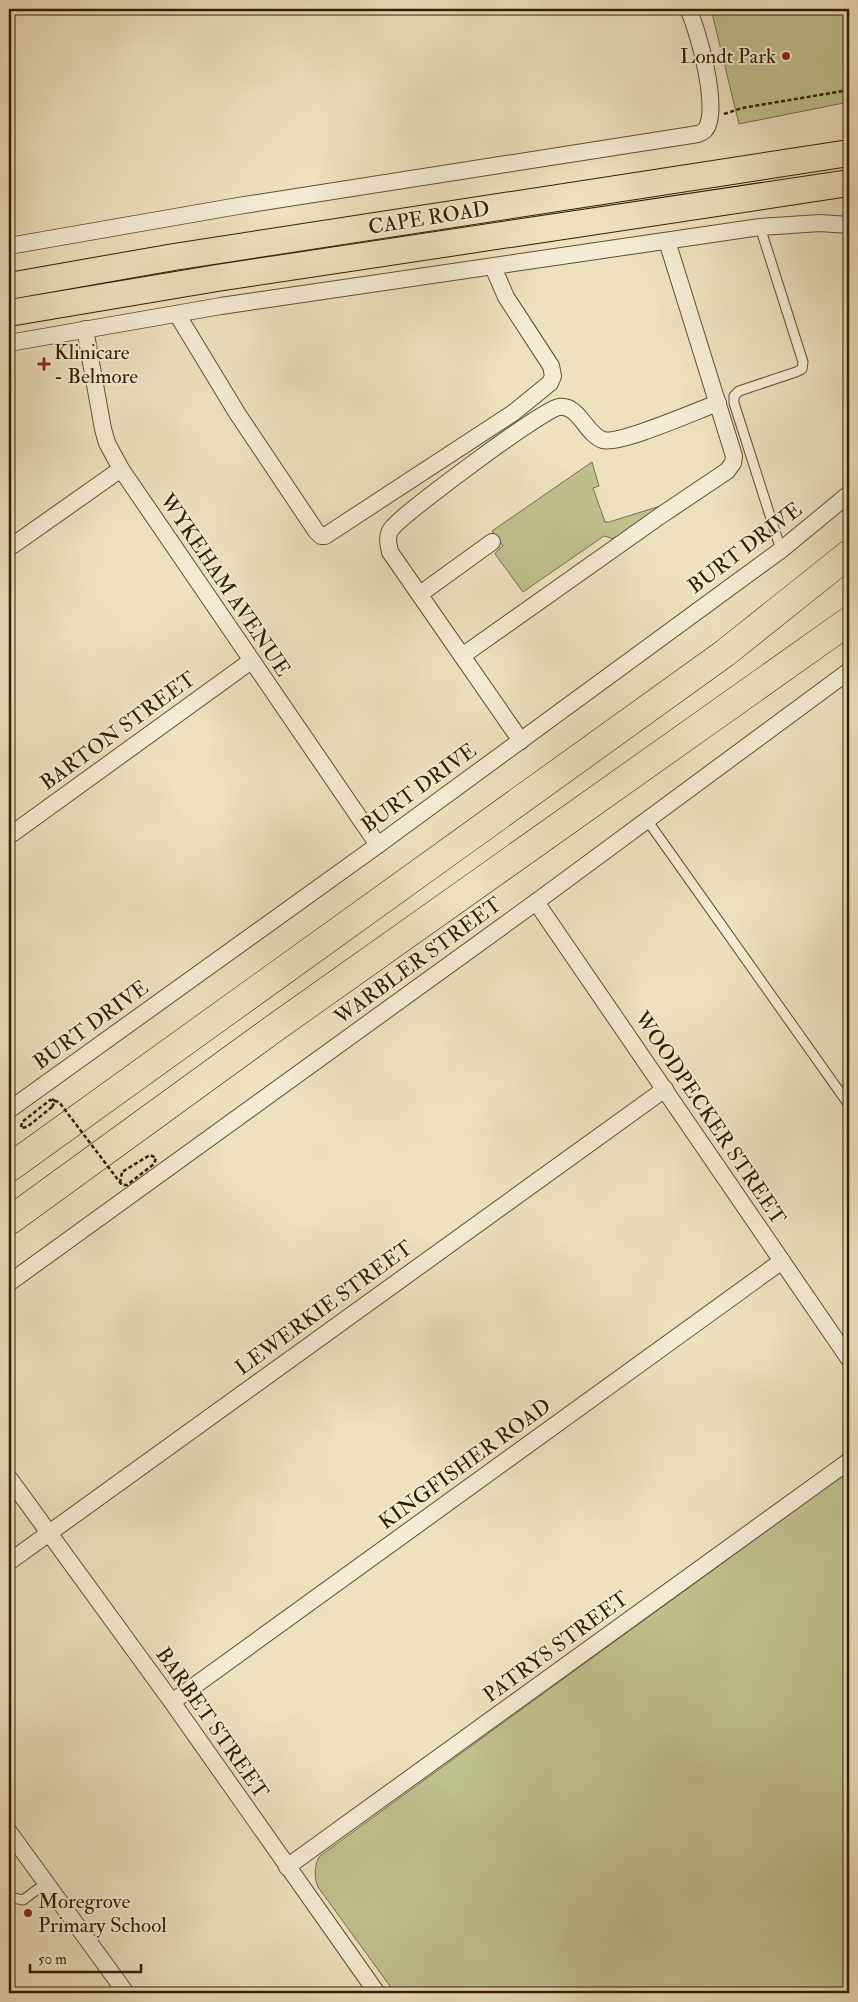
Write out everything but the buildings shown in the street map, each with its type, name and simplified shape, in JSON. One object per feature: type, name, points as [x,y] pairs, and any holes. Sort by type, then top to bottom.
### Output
[{"type":"highway","points":[[9,1168],[726,653],[849,554]]},
{"type":"highway","points":[[9,1221],[276,1027],[849,621]]},
{"type":"main road","name":"CAPE ROAD","points":[[9,286],[849,153]]},
{"type":"main road","name":"CAPE ROAD","points":[[9,313],[217,278],[849,183]]},
{"type":"main road","points":[[76,274],[81,300]]},
{"type":"street","points":[[688,9],[695,23],[702,51],[709,94],[709,119],[706,129]]},
{"type":"street","name":"CAPE ROAD","points":[[9,246],[238,206],[690,137],[706,129]]},
{"type":"street","points":[[9,343],[85,328],[760,227],[820,223],[849,225]]},
{"type":"street","points":[[462,656],[731,468],[734,456],[667,241]]},
{"type":"street","points":[[177,314],[237,413],[284,484],[316,531],[321,536],[325,536],[484,433],[513,413],[550,383],[553,376],[551,366],[506,297],[493,267]]},
{"type":"street","name":"WYKEHAM AVENUE","points":[[85,328],[103,429],[121,469],[378,844]]},
{"type":"street","points":[[521,741],[390,552],[388,540],[391,528],[422,502],[553,409],[565,407],[573,411],[595,434],[603,440],[611,440],[638,433],[718,403]]},
{"type":"street","points":[[9,548],[121,469]]},
{"type":"street","name":"BURT DRIVE","points":[[9,1110],[521,741],[781,550],[849,494]]},
{"type":"street","points":[[420,594],[492,542]]},
{"type":"street","name":"BARTON STREET","points":[[9,836],[251,661]]},
{"type":"street","name":"WARBLER STREET","points":[[9,1283],[536,902],[849,670]]},
{"type":"street","name":"WOODPECKER STREET","points":[[536,902],[849,1358]]},
{"type":"street","name":"LEWERKIE STREET","points":[[9,1562],[665,1089]]},
{"type":"street","name":"KINGFISHER ROAD","points":[[172,1702],[782,1261]]},
{"type":"street","name":"PATRYS STREET","points":[[287,1866],[849,1461]]},
{"type":"street","name":"BARBET STREET","points":[[9,1478],[172,1702],[377,1993]]},
{"type":"street","points":[[9,1832],[126,1993]]},
{"type":"lane","points":[[760,227],[803,362],[802,369],[739,392],[734,396],[734,403],[781,550]]},
{"type":"lane","points":[[647,820],[849,1105]]},
{"type":"lane","points":[[9,1897],[23,1900],[46,1883]]},
{"type":"path","points":[[706,129],[722,114],[742,108],[849,90]]},
{"type":"path","points":[[52,1107],[27,1127],[21,1128],[22,1122],[50,1100],[59,1102],[122,1185],[127,1185],[154,1164],[156,1158],[154,1155],[145,1156],[122,1172]]},
{"type":"green space","name":"Londt Park","points":[[711,9],[849,9],[849,102],[739,124]]},
{"type":"green space","points":[[592,462],[599,486],[593,488],[605,522],[667,504],[614,539],[604,536],[523,592],[495,554],[503,546],[492,531]]},
{"type":"green space","points":[[849,1471],[849,1993],[557,1993],[553,1987],[545,1993],[395,1993],[318,1887],[315,1871],[320,1856]]},
{"type":"place","name":"Londt Park","points":[[786,56]]},
{"type":"place","name":"Klinicare - Belmore","points":[[44,364]]},
{"type":"place","name":"Moregrove Primary School","points":[[28,1913]]}]
